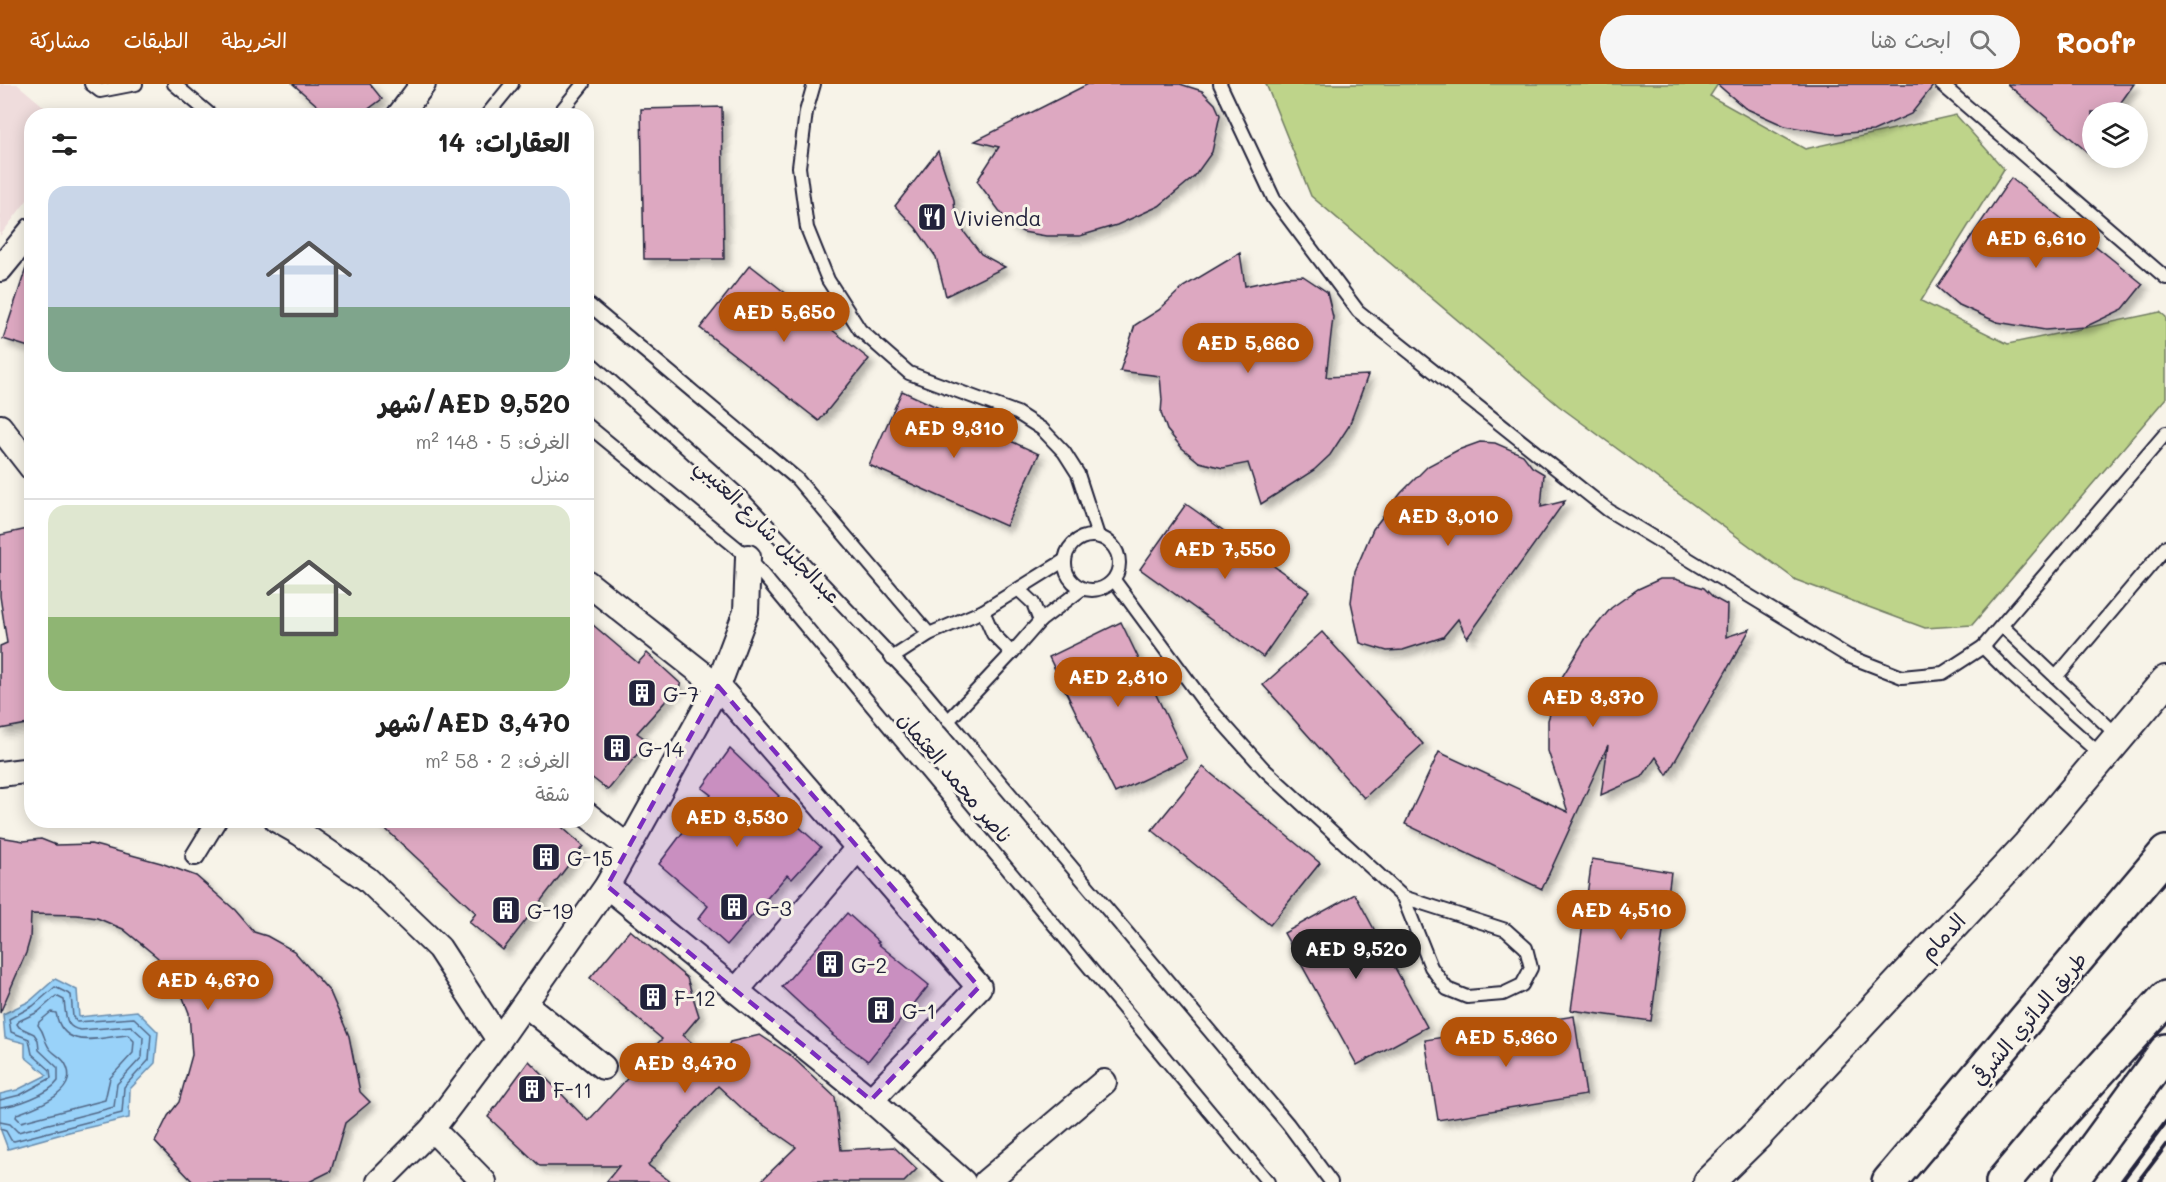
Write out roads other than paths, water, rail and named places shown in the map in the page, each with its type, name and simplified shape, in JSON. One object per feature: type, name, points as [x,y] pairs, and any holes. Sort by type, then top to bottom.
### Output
[{"type":"highway","name":"طريق الدائري الشرقي","points":[[1889,1180],[2166,853]]},
{"type":"highway","points":[[2003,1182],[2058,1116],[2166,998]]},
{"type":"highway","points":[[2070,1182],[2166,1051]]},
{"type":"street","points":[[405,108],[423,84]]},
{"type":"street","points":[[0,269],[24,240]]},
{"type":"street","points":[[0,427],[24,458]]},
{"type":"street","points":[[379,1182],[432,1129],[525,1004],[607,886],[718,686],[746,612],[747,557]]},
{"type":"street","points":[[594,588],[718,686],[979,987],[871,1100]]},
{"type":"street","name":"الدمام","points":[[1710,1180],[1758,1134],[2028,845],[2166,681]]},
{"type":"street","points":[[0,774],[24,772]]},
{"type":"street","points":[[594,820],[628,847]]},
{"type":"street","points":[[195,856],[213,828]]},
{"type":"street","points":[[292,828],[367,879],[439,948],[499,1040]]},
{"type":"street","points":[[736,991],[858,848]]},
{"type":"street","points":[[607,886],[871,1100],[963,1182]]},
{"type":"street","points":[[525,1004],[603,1067]]},
{"type":"street","points":[[986,1182],[1104,1082]]},
{"type":"street","points":[[432,1129],[484,1182]]},
{"type":"lane","points":[[91,84],[100,92],[136,84]]},
{"type":"lane","points":[[174,84],[202,108]]},
{"type":"lane","points":[[492,108],[512,84]]},
{"type":"lane","points":[[564,108],[584,84]]},
{"type":"lane","points":[[814,84],[806,112],[799,167],[807,228],[828,280],[860,330],[909,373],[1017,413],[1042,429],[1064,452],[1078,474],[1098,536]]},
{"type":"lane","points":[[1220,84],[1274,199],[1358,311],[1608,510],[1848,656],[1902,677],[1942,673],[1983,647],[2166,434]]},
{"type":"lane","points":[[1941,84],[2166,278]]},
{"type":"lane","points":[[594,309],[797,479],[929,634]]},
{"type":"lane","name":"عبدالجليل شارع العتيبي","points":[[594,366],[738,494],[915,681],[1000,779],[1288,1124],[1331,1182]]},
{"type":"lane","name":"ناصر محمد العثمان","points":[[594,431],[747,557],[1268,1182]]},
{"type":"lane","points":[[1098,536],[1106,539],[1118,553],[1119,571],[1108,586],[1091,591],[1082,589],[1068,578],[1065,560],[1067,551],[1080,538],[1098,536]]},
{"type":"lane","points":[[2058,674],[2166,547]]},
{"type":"lane","points":[[892,658],[929,634],[983,611],[1065,560]]},
{"type":"lane","points":[[1114,580],[1204,702],[1264,769],[1403,897],[1506,930],[1526,948],[1531,968],[1522,985],[1503,994],[1467,997],[1447,989],[1431,967],[1403,897]]},
{"type":"lane","points":[[948,721],[1040,621],[1082,589]]},
{"type":"lane","points":[[1019,590],[1032,603],[1040,621]]},
{"type":"lane","points":[[983,611],[993,634],[1012,653]]},
{"type":"lane","points":[[2002,626],[2058,674],[2111,747]]},
{"type":"lane","points":[[1983,647],[2008,672],[2111,747]]},
{"type":"water","points":[[55,979],[77,990],[79,1017],[137,1011],[158,1032],[155,1063],[130,1089],[129,1118],[8,1149],[0,1128],[0,1094],[17,1090],[47,1075],[25,1057],[25,1043],[5,1038],[3,1014],[30,1001]]},
{"type":"railway","points":[[2121,1182],[2166,1122]]},
{"type":"railway","points":[[2138,1182],[2166,1145]]},
{"type":"place","name":"Vivienda","points":[[932,217]]},
{"type":"place","name":"G-7","points":[[642,693]]},
{"type":"place","name":"G-14","points":[[617,748]]},
{"type":"place","name":"G-15","points":[[546,857]]},
{"type":"place","name":"G-3","points":[[734,907]]},
{"type":"place","name":"G-19","points":[[506,910]]},
{"type":"place","name":"G-2","points":[[830,964]]},
{"type":"place","name":"F-12","points":[[653,997]]},
{"type":"place","name":"G-1","points":[[881,1010]]},
{"type":"place","name":"F-11","points":[[532,1089]]}]
